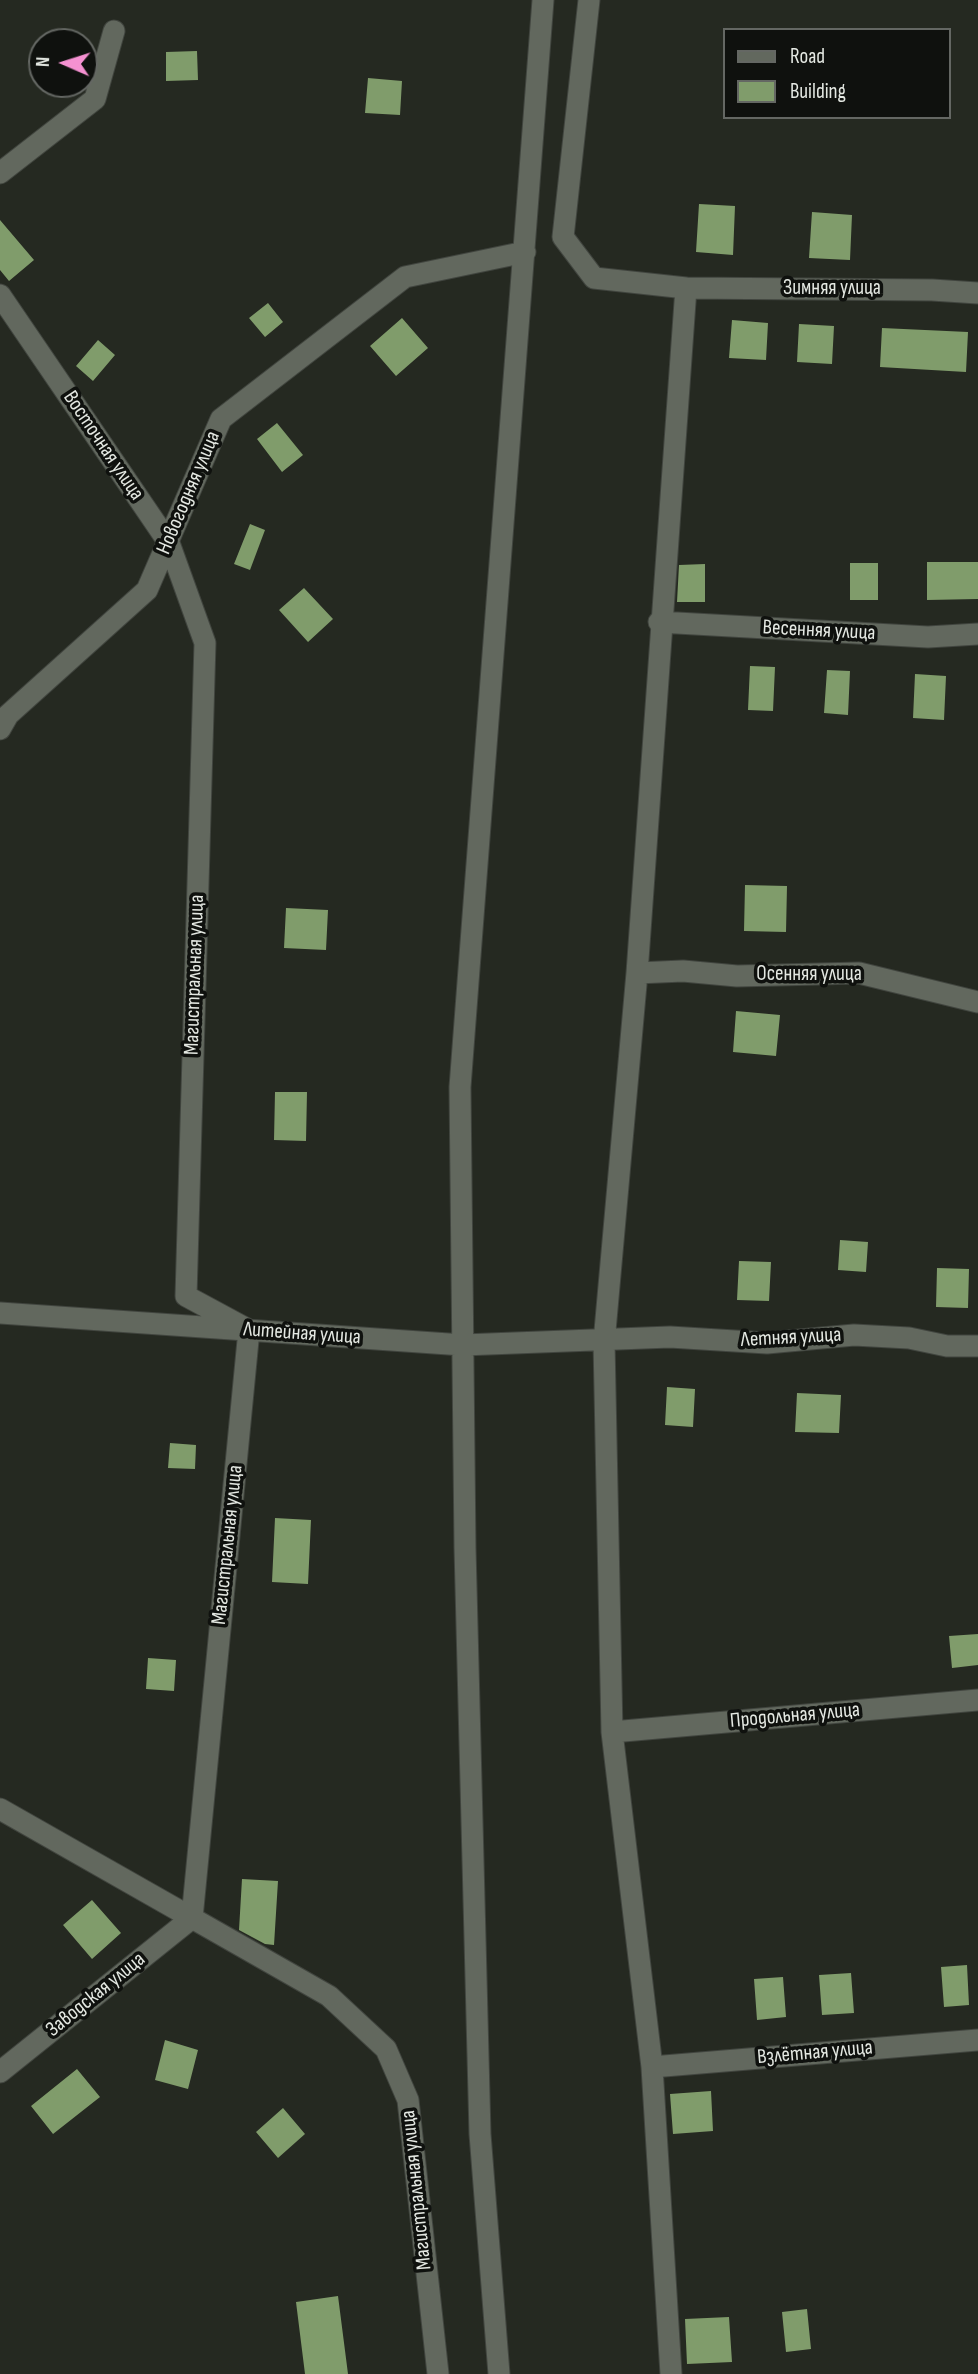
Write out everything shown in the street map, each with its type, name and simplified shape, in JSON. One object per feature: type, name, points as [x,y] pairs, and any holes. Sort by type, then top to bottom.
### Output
[{"type":"street","points":[[499,2374],[480,2134],[460,1087],[543,0]]},
{"type":"street","name":"Зимняя улица","points":[[589,0],[563,237],[594,278],[686,288],[932,290],[978,293]]},
{"type":"street","points":[[0,173],[95,99],[114,32]]},
{"type":"street","name":"Новогодняя улица","points":[[0,729],[8,715],[147,590],[221,419],[405,277],[525,253]]},
{"type":"street","points":[[671,2374],[652,2067],[612,1732],[604,1342],[636,973],[659,622],[686,288]]},
{"type":"street","name":"Восточная улица","points":[[0,295],[169,543],[205,643]]},
{"type":"street","name":"Весенняя улица","points":[[659,622],[928,636],[978,634]]},
{"type":"street","name":"Магистральная улица","points":[[205,643],[186,1296],[249,1330],[192,1918],[329,1996],[386,2049],[408,2100],[438,2374]]},
{"type":"street","name":"Осенняя улица","points":[[636,973],[683,971],[737,976],[859,972],[978,1002]]},
{"type":"street","name":"Литейная улица","points":[[0,1313],[463,1345],[604,1342]]},
{"type":"street","name":"Летняя улица","points":[[604,1342],[670,1338],[767,1342],[854,1335],[909,1338],[947,1346],[978,1346]]},
{"type":"street","name":"Продольная улица","points":[[612,1732],[978,1700]]},
{"type":"street","points":[[0,1809],[192,1918]]},
{"type":"street","name":"Заводская улица","points":[[0,2072],[192,1918]]},
{"type":"street","name":"Взлётная улица","points":[[652,2067],[978,2040]]},
{"type":"building","points":[[197,51],[198,80],[166,81],[166,52]]},
{"type":"building","points":[[368,78],[402,81],[400,115],[365,113]]},
{"type":"building","points":[[699,204],[735,206],[733,255],[696,252]]},
{"type":"building","points":[[812,212],[852,215],[850,260],[809,258]]},
{"type":"building","points":[[0,220],[34,260],[9,281],[0,270]]},
{"type":"building","points":[[268,303],[283,322],[265,337],[249,318]]},
{"type":"building","points":[[402,318],[428,348],[396,376],[370,346]]},
{"type":"building","points":[[732,320],[768,323],[766,360],[729,358]]},
{"type":"building","points":[[799,324],[834,326],[832,364],[797,362]]},
{"type":"building","points":[[882,328],[968,332],[966,372],[880,367]]},
{"type":"building","points":[[98,340],[115,355],[93,381],[76,366]]},
{"type":"building","points":[[277,423],[303,455],[282,472],[257,439]]},
{"type":"building","points":[[250,524],[265,530],[250,570],[234,564]]},
{"type":"building","points":[[927,562],[978,562],[978,599],[927,600]]},
{"type":"building","points":[[850,563],[878,563],[878,600],[850,600]]},
{"type":"building","points":[[705,564],[705,602],[677,602],[679,565]]},
{"type":"building","points":[[304,588],[333,619],[308,642],[279,610]]},
{"type":"building","points":[[750,666],[775,667],[773,711],[748,710]]},
{"type":"building","points":[[827,670],[850,671],[848,715],[824,713]]},
{"type":"building","points":[[915,674],[946,676],[944,720],[913,718]]},
{"type":"building","points":[[745,885],[787,886],[786,932],[744,931]]},
{"type":"building","points":[[286,908],[328,910],[326,950],[284,948]]},
{"type":"building","points":[[736,1011],[780,1015],[776,1056],[733,1052]]},
{"type":"building","points":[[275,1092],[307,1092],[306,1141],[274,1140]]},
{"type":"building","points":[[840,1240],[868,1242],[866,1272],[838,1270]]},
{"type":"building","points":[[739,1261],[771,1262],[769,1301],[737,1300]]},
{"type":"building","points":[[937,1268],[969,1269],[968,1308],[936,1307]]},
{"type":"building","points":[[667,1387],[695,1389],[693,1427],[665,1425]]},
{"type":"building","points":[[797,1393],[841,1395],[839,1433],[795,1432]]},
{"type":"building","points":[[170,1443],[196,1445],[195,1469],[168,1468]]},
{"type":"building","points":[[275,1518],[311,1520],[308,1584],[272,1582]]},
{"type":"building","points":[[978,1634],[978,1665],[952,1668],[949,1636]]},
{"type":"building","points":[[148,1658],[176,1660],[174,1691],[146,1689]]},
{"type":"building","points":[[242,1879],[278,1881],[274,1945],[265,1944],[239,1930]]},
{"type":"building","points":[[92,1900],[121,1933],[92,1959],[63,1925]]},
{"type":"building","points":[[967,1965],[969,2005],[944,2007],[941,1967]]},
{"type":"building","points":[[851,1973],[854,2013],[822,2015],[819,1975]]},
{"type":"building","points":[[783,1977],[786,2017],[757,2020],[754,1979]]},
{"type":"building","points":[[165,2040],[198,2050],[188,2089],[155,2080]]},
{"type":"building","points":[[77,2069],[100,2097],[53,2134],[31,2106]]},
{"type":"building","points":[[711,2091],[713,2131],[673,2134],[670,2094]]},
{"type":"building","points":[[283,2108],[305,2134],[278,2158],[256,2132]]},
{"type":"building","points":[[338,2296],[348,2374],[305,2374],[296,2302]]},
{"type":"building","points":[[807,2309],[811,2349],[786,2352],[782,2312]]},
{"type":"building","points":[[729,2317],[732,2362],[687,2364],[685,2319]]}]
